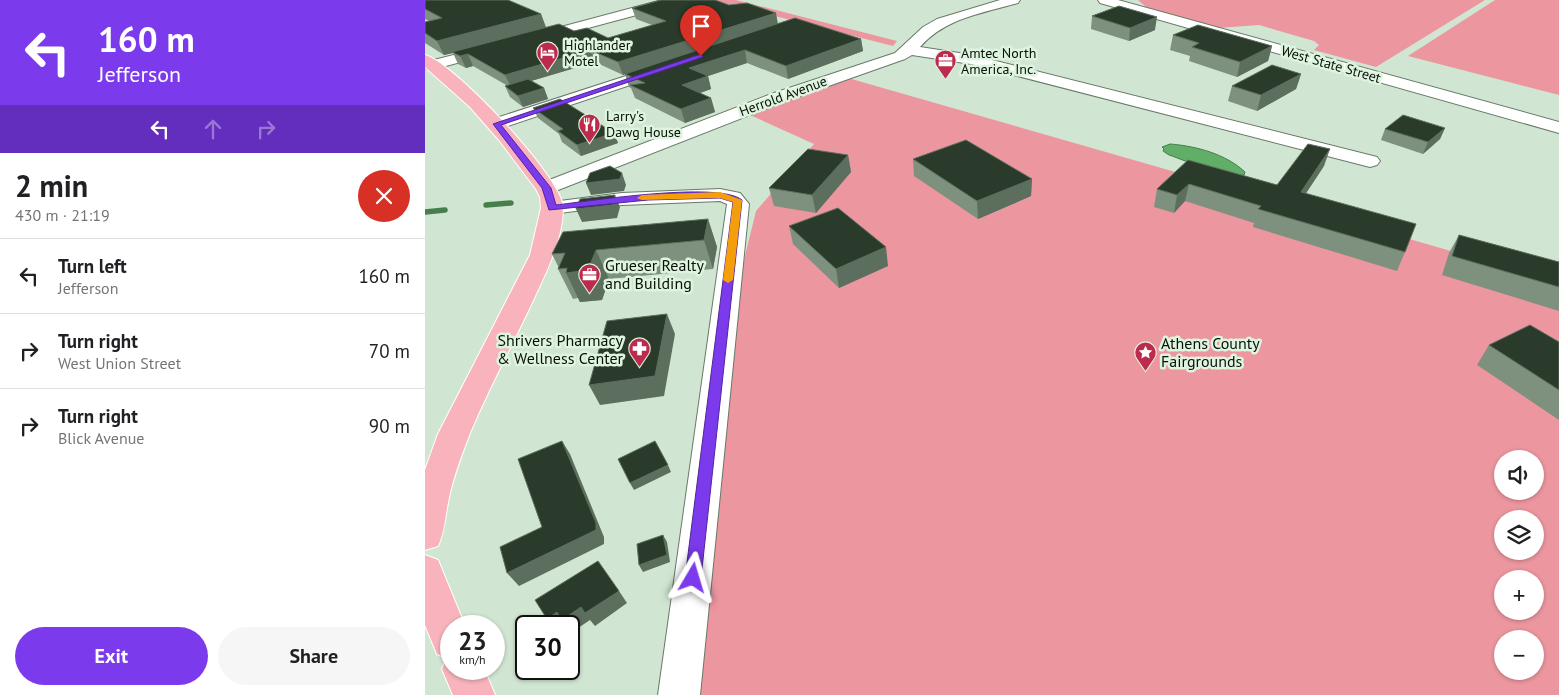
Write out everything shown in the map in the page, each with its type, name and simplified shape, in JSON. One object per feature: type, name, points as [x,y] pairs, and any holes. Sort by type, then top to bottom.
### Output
[{"type":"main road","points":[[425,535],[432,497],[441,466],[476,387],[542,255],[549,198],[496,124],[464,90],[428,63]]},
{"type":"main road","points":[[425,572],[440,615]]},
{"type":"main road","points":[[468,680],[474,695]]},
{"type":"street","points":[[428,63],[516,43],[674,0]]},
{"type":"street","name":"Herrold Avenue","points":[[549,198],[777,98],[901,56],[911,50],[922,35],[935,26],[1014,0]]},
{"type":"street","name":"West State Street","points":[[1104,0],[1559,128]]},
{"type":"street","points":[[911,50],[987,64],[1369,161]]},
{"type":"street","points":[[496,124],[675,64]]},
{"type":"street","points":[[549,198],[622,199],[720,195],[733,198],[738,204],[679,695]]},
{"type":"shaded area","points":[[712,0],[736,0],[897,41],[893,46]]},
{"type":"shaded area","points":[[1138,0],[1485,0],[1376,67],[1314,50],[1319,45],[1314,41],[1259,25],[1218,28],[1146,7]]},
{"type":"shaded area","points":[[1495,0],[1559,0],[1559,95],[1408,56]]},
{"type":"shaded area","name":"Athens County Fairgrounds","points":[[848,78],[1559,282],[1559,695],[696,695],[741,272],[756,211],[814,144],[750,115]]},
{"type":"shaded area","points":[[1170,144],[1200,149],[1220,156],[1245,172],[1244,175],[1236,176],[1217,172],[1169,155],[1163,151],[1162,147]]},
{"type":"building","points":[[425,0],[508,0],[541,14],[437,41],[425,33],[425,22],[442,18],[425,9]]},
{"type":"building","points":[[661,0],[715,0],[729,5],[747,3],[776,13],[618,62],[590,50],[505,75],[468,54],[460,56],[452,52],[559,24],[574,31],[587,28],[608,38],[666,21],[632,8]]},
{"type":"building","points":[[1119,6],[1157,17],[1130,28],[1092,16]]},
{"type":"building","points":[[795,18],[861,39],[786,66],[745,50],[689,68],[708,76],[682,85],[711,98],[681,109],[630,85],[645,83],[625,74]]},
{"type":"building","points":[[1198,25],[1272,46],[1240,62],[1192,47],[1199,43],[1173,35]]},
{"type":"building","points":[[1272,65],[1301,74],[1261,95],[1232,86]]},
{"type":"building","points":[[528,79],[544,88],[518,96],[505,86]]},
{"type":"building","points":[[560,99],[614,133],[577,145],[558,131],[563,129],[533,108]]},
{"type":"building","points":[[1403,115],[1445,128],[1428,142],[1385,129]]},
{"type":"building","points":[[966,140],[1032,179],[977,201],[913,159]]},
{"type":"building","points":[[1308,144],[1330,149],[1301,192],[1416,224],[1405,252],[1258,209],[1261,206],[1189,184],[1177,195],[1157,189],[1188,160],[1277,185]]},
{"type":"building","points":[[808,149],[848,155],[812,195],[769,188]]},
{"type":"building","points":[[610,166],[622,173],[620,179],[586,183],[590,173]]},
{"type":"building","points":[[615,195],[612,205],[576,209],[580,199]]},
{"type":"building","points":[[838,208],[886,247],[836,269],[789,226]]},
{"type":"building","points":[[708,219],[704,240],[596,250],[588,270],[566,273],[567,268],[558,269],[565,253],[552,254],[563,232]]},
{"type":"building","points":[[1459,235],[1559,262],[1559,287],[1452,256]]},
{"type":"building","points":[[667,314],[655,376],[589,385],[607,321]]},
{"type":"building","points":[[1530,325],[1559,342],[1559,390],[1489,345]]},
{"type":"building","points":[[562,441],[596,523],[596,530],[507,573],[500,547],[542,527],[518,459]]},
{"type":"building","points":[[655,441],[668,465],[630,483],[618,459]]},
{"type":"building","points":[[663,535],[667,555],[639,565],[637,544]]},
{"type":"building","points":[[598,561],[619,591],[585,613],[581,607],[569,615],[559,615],[557,612],[553,615],[544,615],[535,600]]},
{"type":"waterway","points":[[486,205],[511,203]]},
{"type":"waterway","points":[[425,212],[445,210]]},
{"type":"slow traffic","points":[[642,198],[720,195],[737,200],[728,280]]},
{"type":"place","name":"Highlander Motel","points":[[548,72]]},
{"type":"place","name":"Amtec North America, Inc.","points":[[945,80]]},
{"type":"place","name":"Larry's Dawg House","points":[[590,143]]},
{"type":"place","name":"Grueser Realty and Building","points":[[589,293]]},
{"type":"place","name":"Shrivers Pharmacy & Wellness Center","points":[[639,368]]},
{"type":"place","name":"Athens County Fairgrounds","points":[[1145,371]]},
{"type":"route","points":[[693,578],[737,213],[737,200],[720,195],[648,197],[552,208],[551,197],[546,188],[496,124],[701,56]]}]
